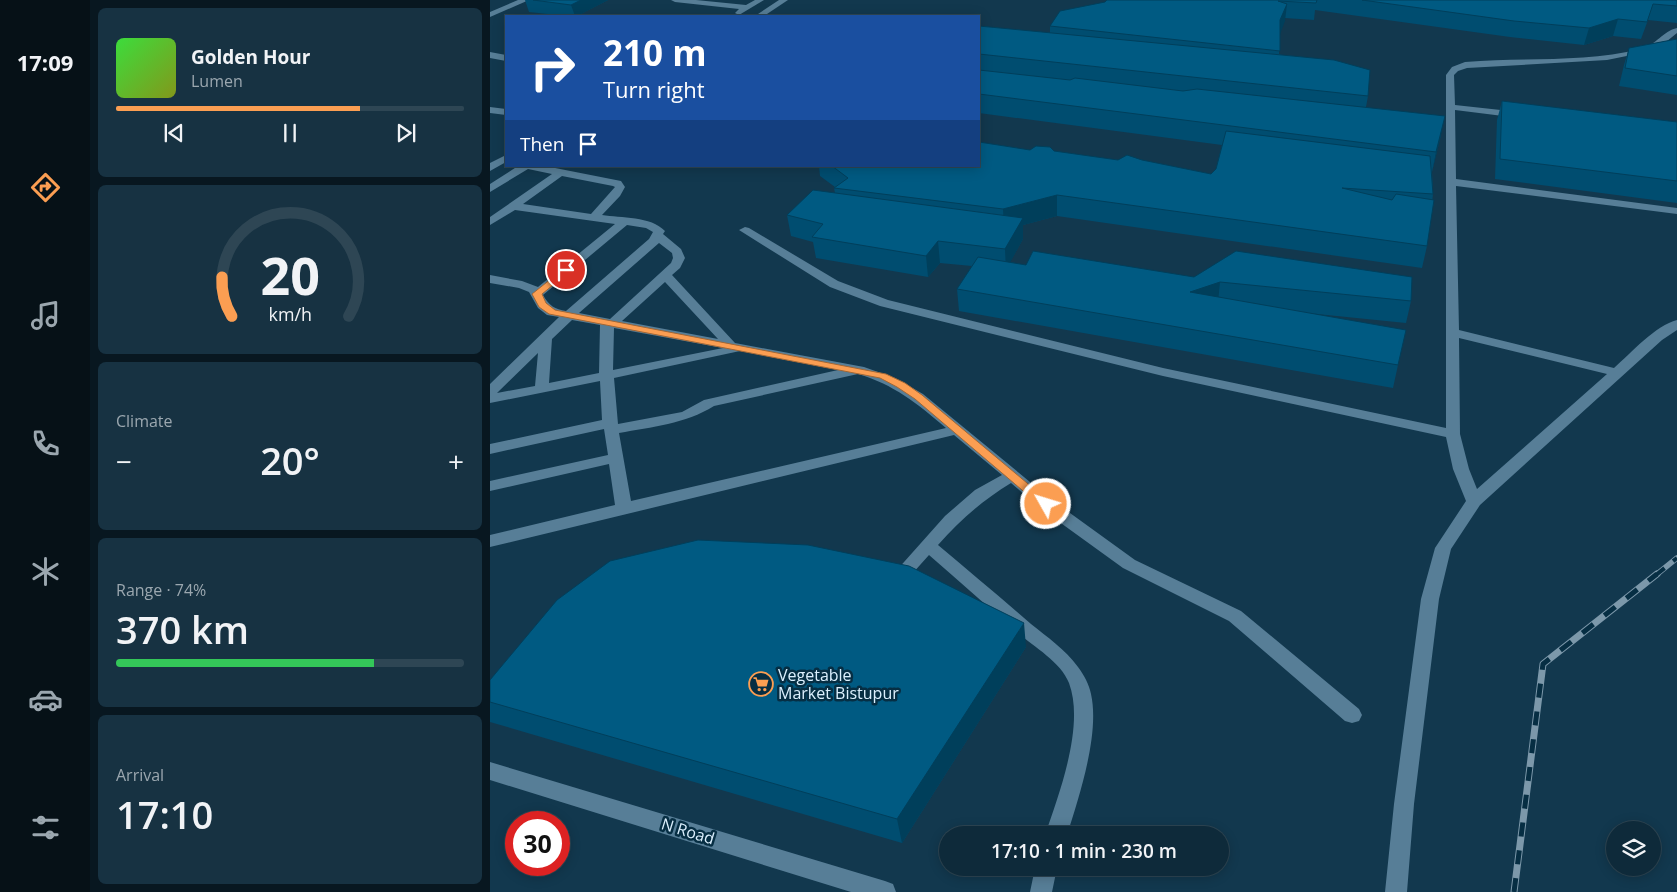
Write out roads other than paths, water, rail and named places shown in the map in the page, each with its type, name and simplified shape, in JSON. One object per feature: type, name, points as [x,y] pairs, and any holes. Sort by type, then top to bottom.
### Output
[{"type":"street","points":[[490,17],[525,0]]},
{"type":"street","points":[[675,0],[747,8]]},
{"type":"street","points":[[736,15],[760,0]]},
{"type":"street","points":[[761,15],[784,0]]},
{"type":"street","points":[[490,17],[505,20]]},
{"type":"street","points":[[1474,501],[1461,469],[1453,434],[1452,182],[1447,129],[1451,107],[1450,75],[1454,69],[1465,65],[1588,59],[1624,55],[1653,48],[1670,33],[1677,30]]},
{"type":"street","points":[[490,55],[505,58]]},
{"type":"street","points":[[1451,107],[1534,117]]},
{"type":"street","points":[[490,110],[505,112]]},
{"type":"street","points":[[490,168],[505,159]]},
{"type":"street","points":[[490,189],[524,167]]},
{"type":"street","points":[[532,167],[617,183],[620,187],[616,194],[594,217]]},
{"type":"street","points":[[490,222],[561,172]]},
{"type":"street","points":[[1452,182],[1677,211]]},
{"type":"street","points":[[490,392],[568,316],[658,236],[659,231],[656,227],[625,221],[513,206]]},
{"type":"street","points":[[537,294],[625,221]]},
{"type":"street","points":[[745,230],[834,284],[884,303],[1163,372],[1453,434]]},
{"type":"street","points":[[624,508],[610,426],[606,375],[609,324],[666,276],[676,265],[679,258],[677,252],[658,236]]},
{"type":"street","points":[[666,276],[738,348]]},
{"type":"street","points":[[490,279],[522,285],[534,290],[542,305],[552,312],[859,370],[883,376],[901,385],[918,397],[1046,504],[1129,564],[1235,616],[1352,715]]},
{"type":"street","points":[[1396,892],[1404,804],[1430,600],[1443,548],[1474,501],[1657,337],[1677,324]]},
{"type":"street","points":[[1453,333],[1618,373]]},
{"type":"street","points":[[542,388],[546,339]]},
{"type":"street","points":[[490,399],[738,348]]},
{"type":"street","points":[[490,449],[610,426],[684,416],[693,413],[709,402],[859,370]]},
{"type":"street","points":[[490,392],[506,396]]},
{"type":"street","points":[[490,542],[624,508],[956,430]]},
{"type":"street","points":[[490,486],[616,458]]},
{"type":"street","points":[[896,582],[952,520],[981,494],[1012,476]]},
{"type":"street","points":[[928,545],[1057,657],[1077,680],[1084,712],[1079,753],[1059,826]]},
{"type":"street","name":"N Road","points":[[490,771],[885,892]]},
{"type":"street","points":[[1041,892],[1044,876]]},
{"type":"railway","points":[[1656,575],[1677,558]]},
{"type":"railway","points":[[1514,892],[1543,664],[1657,574]]},
{"type":"place","name":"Vegetable Market Bistupur","points":[[761,684]]}]
